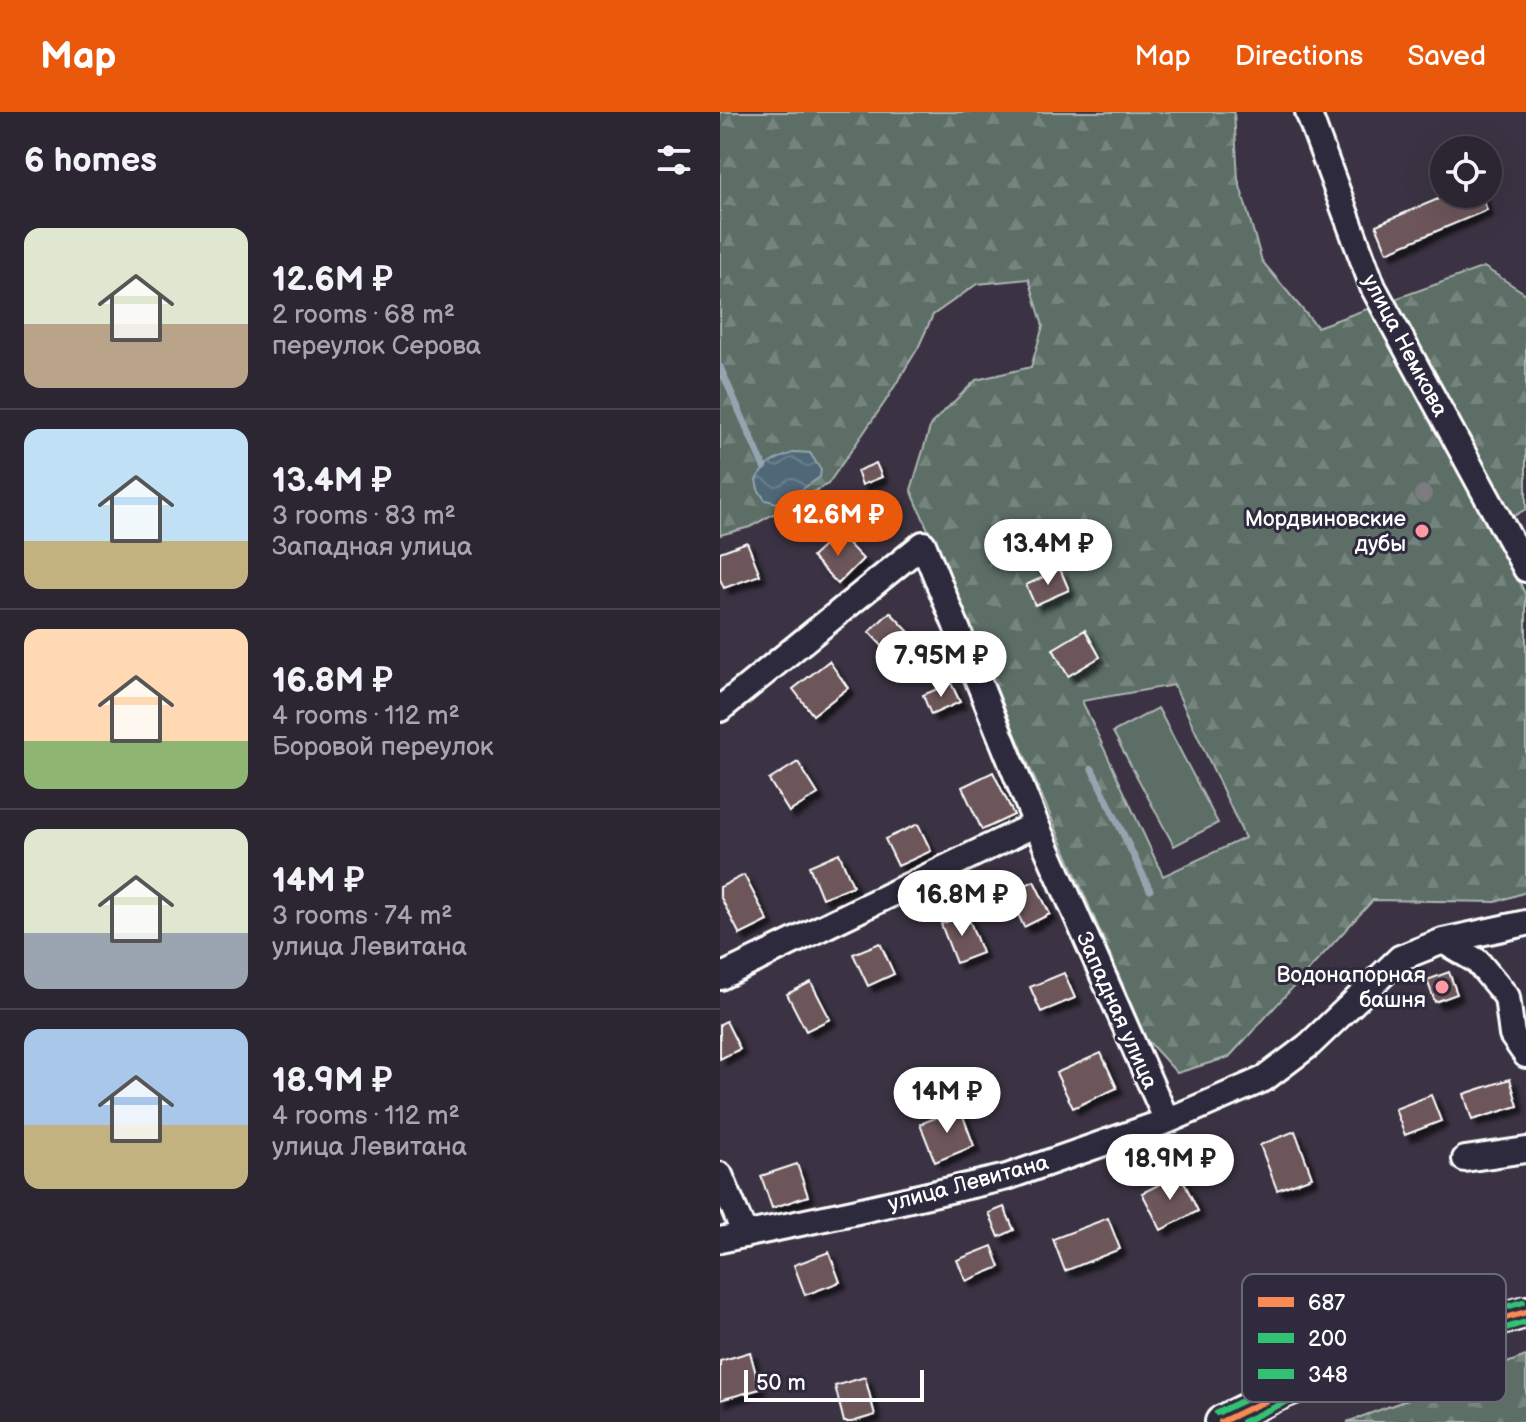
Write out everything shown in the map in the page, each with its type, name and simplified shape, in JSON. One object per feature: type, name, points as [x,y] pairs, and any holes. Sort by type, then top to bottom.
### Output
[{"type":"main road","points":[[1506,1318],[1526,1312]]},
{"type":"main road","points":[[1221,1422],[1264,1402]]},
{"type":"street","name":"улица Немкова","points":[[1308,112],[1373,287],[1526,569]]},
{"type":"street","name":"Западная улица","points":[[720,709],[923,544],[1036,824],[1167,1121]]},
{"type":"street","points":[[720,977],[1036,824]]},
{"type":"street","name":"улица Левитана","points":[[720,1240],[1007,1177],[1167,1121],[1264,1079],[1309,1045],[1400,958],[1443,941],[1526,923]]},
{"type":"street","points":[[1443,941],[1477,961],[1507,997],[1512,1035],[1526,1055]]},
{"type":"street","points":[[1465,1159],[1526,1150]]},
{"type":"street","points":[[720,1175],[745,1235]]},
{"type":"green space","points":[[720,112],[1234,112],[1238,179],[1262,261],[1317,327],[1484,267],[1526,294],[1526,509],[1495,527],[1526,596],[1526,892],[1496,902],[1373,900],[1229,1057],[1177,1073],[1146,1039],[911,490],[931,424],[976,380],[1031,367],[1043,326],[1029,279],[977,284],[933,315],[918,348],[885,402],[828,484],[750,527],[720,535]],"holes":[[[1174,685],[1245,838],[1163,876],[1082,701]]]},
{"type":"green space","points":[[1158,708],[1218,823],[1174,846],[1113,732]]},
{"type":"green space","points":[[1526,1356],[1526,1422],[1347,1422],[1401,1402],[1506,1402],[1506,1363]]},
{"type":"water","points":[[796,452],[810,453],[821,470],[820,477],[781,504],[765,500],[756,480],[773,462]]},
{"type":"building","points":[[1430,202],[1430,208],[1487,210],[1387,252],[1376,225]]},
{"type":"building","points":[[876,463],[882,477],[862,485],[857,471]]},
{"type":"building","points":[[838,533],[863,559],[838,584],[812,557]]},
{"type":"building","points":[[747,542],[760,575],[724,588],[720,579],[720,552]]},
{"type":"building","points":[[1060,569],[1069,590],[1035,605],[1026,585]]},
{"type":"building","points":[[890,612],[926,650],[905,670],[869,632]]},
{"type":"building","points":[[1085,630],[1100,657],[1068,676],[1053,649]]},
{"type":"building","points":[[829,661],[848,688],[813,715],[793,689]]},
{"type":"building","points":[[951,683],[960,702],[931,715],[923,695]]},
{"type":"building","points":[[798,762],[818,794],[789,812],[769,780]]},
{"type":"building","points":[[993,772],[1014,815],[982,830],[962,787]]},
{"type":"building","points":[[918,824],[931,851],[898,866],[885,839]]},
{"type":"building","points":[[839,853],[853,886],[822,898],[809,866]]},
{"type":"building","points":[[744,875],[768,921],[740,935],[720,896],[720,887]]},
{"type":"building","points":[[1034,881],[1050,914],[1024,927],[1008,893]]},
{"type":"building","points":[[967,914],[982,953],[956,963],[941,924]]},
{"type":"building","points":[[880,943],[894,974],[868,986],[853,954]]},
{"type":"building","name":"Водонапорная башня","points":[[1449,972],[1457,994],[1435,1002],[1427,980]]},
{"type":"building","points":[[1064,973],[1075,998],[1041,1012],[1030,987]]},
{"type":"building","points":[[811,982],[830,1019],[806,1031],[787,994]]},
{"type":"building","points":[[726,1021],[740,1049],[720,1059],[720,1024]]},
{"type":"building","points":[[1101,1053],[1117,1088],[1073,1108],[1056,1073]]},
{"type":"building","points":[[1510,1079],[1518,1106],[1472,1120],[1464,1094]]},
{"type":"building","points":[[1431,1095],[1441,1121],[1405,1135],[1395,1109]]},
{"type":"building","points":[[960,1108],[974,1146],[935,1162],[920,1124]]},
{"type":"building","points":[[1295,1131],[1312,1177],[1277,1190],[1260,1145]]},
{"type":"building","points":[[797,1164],[808,1196],[772,1208],[761,1176]]},
{"type":"building","points":[[1180,1174],[1198,1211],[1161,1230],[1142,1193]]},
{"type":"building","points":[[1004,1207],[1014,1230],[999,1237],[989,1213]]},
{"type":"building","points":[[1108,1218],[1120,1249],[1065,1271],[1053,1239]]},
{"type":"building","points":[[992,1246],[1000,1267],[966,1281],[957,1260]]},
{"type":"building","points":[[829,1252],[840,1282],[805,1295],[794,1265]]},
{"type":"building","points":[[750,1352],[760,1389],[720,1400],[720,1361]]},
{"type":"building","points":[[865,1377],[875,1415],[844,1422],[835,1386]]},
{"type":"waterway","points":[[720,367],[764,467]]},
{"type":"waterway","points":[[1092,769],[1150,890]]},
{"type":"transit line","name":"348","points":[[1506,1307],[1523,1302]]},
{"type":"transit line","name":"687","points":[[1506,1318],[1526,1312]]},
{"type":"transit line","name":"200","points":[[1506,1328],[1526,1322]]},
{"type":"transit line","name":"348","points":[[1217,1413],[1242,1401]]},
{"type":"transit line","name":"687","points":[[1221,1422],[1263,1402]]},
{"type":"transit line","name":"200","points":[[1243,1422],[1286,1402]]},
{"type":"place","name":"Мордвиновские дубы","points":[[1422,531]]},
{"type":"place","name":"Водонапорная башня","points":[[1442,987]]}]
